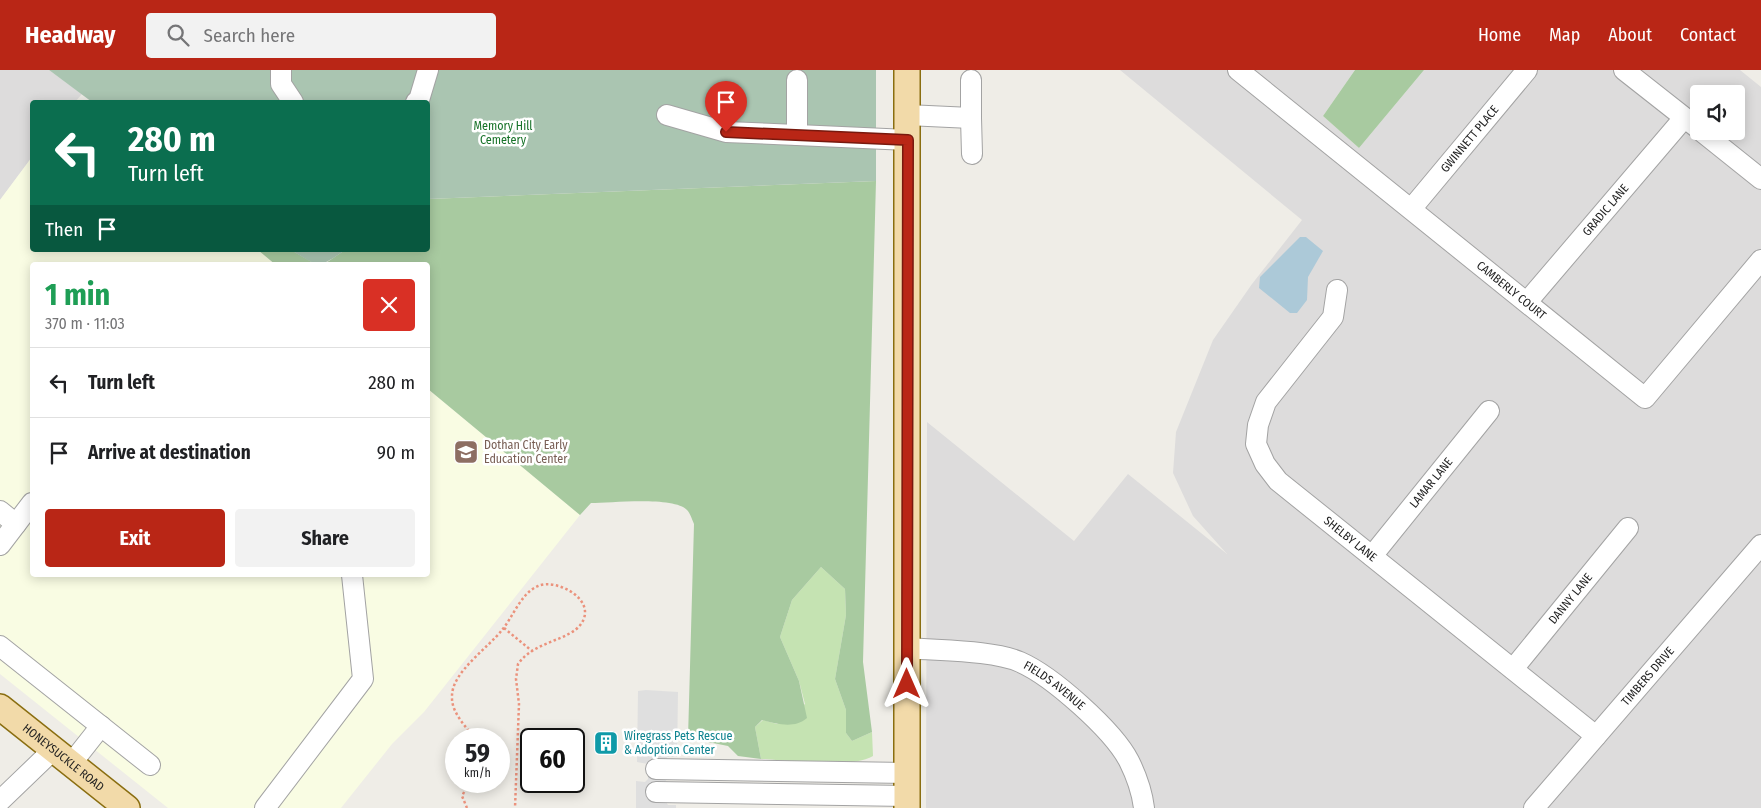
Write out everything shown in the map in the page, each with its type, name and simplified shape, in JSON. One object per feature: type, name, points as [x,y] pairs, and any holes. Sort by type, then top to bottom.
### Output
[{"type":"main road","points":[[907,70],[907,793]]},
{"type":"main road","name":"HONEYSUCKLE ROAD","points":[[0,707],[127,808]]},
{"type":"street","points":[[280,70],[281,84],[292,100]]},
{"type":"street","points":[[419,100],[428,70]]},
{"type":"street","name":"CAMBERLY COURT","points":[[1238,70],[1412,208],[1645,398],[1761,260]]},
{"type":"street","name":"GWINNETT PLACE","points":[[1412,208],[1527,70]]},
{"type":"street","points":[[1624,70],[1690,122]]},
{"type":"street","points":[[797,80],[797,135]]},
{"type":"street","points":[[971,80],[972,154]]},
{"type":"street","points":[[908,114],[971,118]]},
{"type":"street","points":[[667,115],[726,132],[908,140]]},
{"type":"street","name":"GRADIC LANE","points":[[1526,302],[1690,131]]},
{"type":"street","points":[[1712,140],[1761,179]]},
{"type":"street","name":"SHELBY LANE","points":[[1337,290],[1334,317],[1266,402],[1258,425],[1256,444],[1264,464],[1278,481],[1596,736]]},
{"type":"street","name":"LAMAR LANE","points":[[1372,556],[1489,411]]},
{"type":"street","points":[[0,545],[30,506]]},
{"type":"street","points":[[0,511],[16,524]]},
{"type":"street","name":"DANNY LANE","points":[[1513,669],[1628,528]]},
{"type":"street","name":"TIMBERS DRIVE","points":[[1534,808],[1761,545]]},
{"type":"street","points":[[265,808],[363,679],[352,577]]},
{"type":"street","points":[[0,646],[150,765]]},
{"type":"street","name":"FIELDS AVENUE","points":[[908,648],[999,656],[1019,662],[1035,670],[1063,691],[1117,744],[1128,760],[1137,780],[1144,808]]},
{"type":"street","points":[[0,801],[62,757],[101,726]]},
{"type":"street","points":[[656,769],[761,771],[907,793]]},
{"type":"street","points":[[760,794],[761,771]]},
{"type":"street","points":[[656,792],[760,794],[907,793]]},
{"type":"path","points":[[467,728],[458,716],[452,691],[465,669],[504,628],[522,601],[536,587],[554,585],[578,597],[583,603],[585,614],[581,624],[572,631],[532,651],[520,661],[517,669],[519,704],[515,808]]},
{"type":"path","points":[[504,628],[532,651]]},
{"type":"path","points":[[464,793],[462,796],[467,808]]},
{"type":"shaded area","points":[[0,70],[49,70],[82,94],[77,100],[30,100],[30,160],[0,200]]},
{"type":"shaded area","points":[[1120,70],[1355,70],[1323,116],[1359,148],[1424,70],[1740,70],[1761,87],[1761,535],[1525,808],[926,808],[927,422],[1074,541],[1128,474],[1227,554],[1193,516],[1173,473],[1176,432],[1213,340],[1252,284],[1302,220]]},
{"type":"shaded area","name":"Dothan City Early Education Center","points":[[30,160],[30,252],[260,252],[272,262],[30,262],[30,577],[430,577],[430,391],[580,515],[424,712],[392,744],[341,808],[168,808],[0,674],[0,200]]},
{"type":"shaded area","points":[[1761,555],[1761,808],[1542,808]]},
{"type":"shaded area","points":[[638,691],[678,692],[677,757],[667,757],[666,760],[666,802],[668,805],[676,805],[676,808],[636,808],[636,781],[645,782],[648,779],[648,764],[637,762]]},
{"type":"green space","name":"Memory Hill Cemetery","points":[[49,70],[876,70],[876,181],[430,199],[430,100],[89,100]]},
{"type":"green space","points":[[1355,70],[1424,70],[1359,148],[1323,116]]},
{"type":"green space","points":[[876,181],[863,662],[872,732],[852,741],[846,733],[846,710],[835,679],[846,615],[845,589],[821,567],[792,600],[780,637],[799,681],[807,718],[791,725],[762,720],[755,727],[761,759],[738,756],[728,746],[688,738],[694,524],[688,511],[680,506],[669,503],[591,503],[580,515],[430,391],[430,262],[327,262],[342,252],[430,252],[430,199]]},
{"type":"green space","points":[[260,252],[294,252],[312,262],[272,262]]},
{"type":"green space","points":[[294,252],[342,252],[326,262],[311,262]]},
{"type":"green space","points":[[821,567],[845,589],[846,615],[835,679],[846,710],[846,733],[852,741],[872,732],[873,756],[864,760],[836,763],[761,759],[755,727],[763,720],[777,724],[805,704],[799,681],[780,637],[792,600]]},
{"type":"water","points":[[1300,237],[1306,237],[1323,251],[1308,277],[1307,300],[1297,313],[1290,313],[1259,288],[1260,277]]},
{"type":"place","name":"Dothan City Early Education Center","points":[[466,452]]},
{"type":"place","name":"Wiregrass Pets Rescue & Adoption Center","points":[[606,743]]},
{"type":"route","points":[[726,132],[908,140],[907,684]]}]
